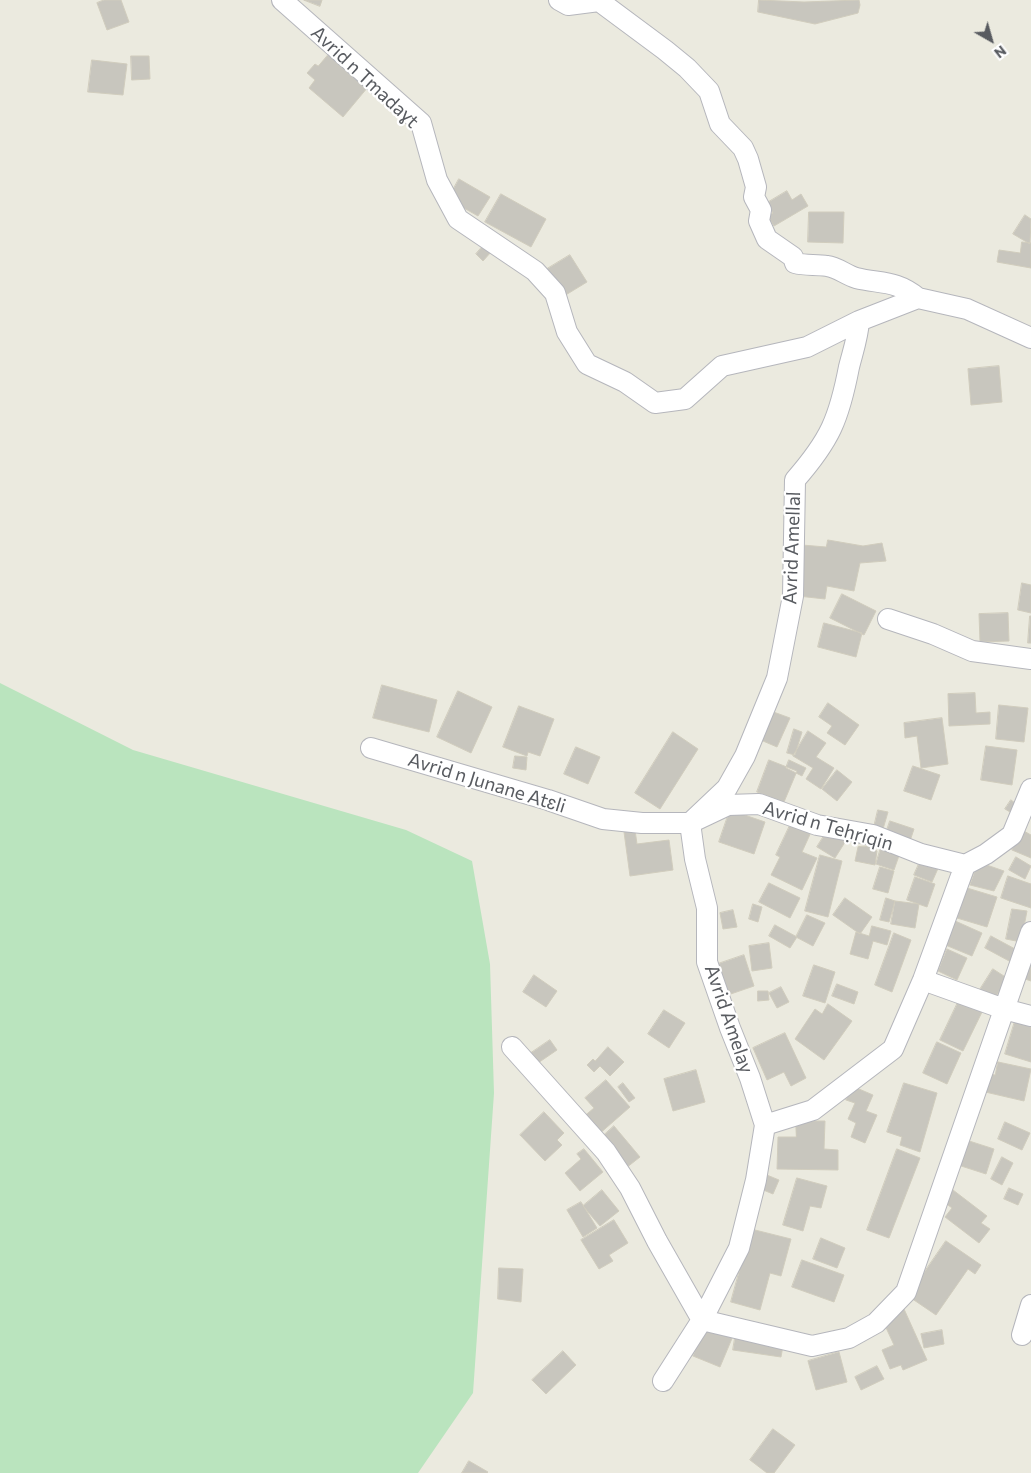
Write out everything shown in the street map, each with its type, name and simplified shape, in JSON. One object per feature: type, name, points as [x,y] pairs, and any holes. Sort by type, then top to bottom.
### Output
[{"type":"street","name":"Avrid n Tmadaɣt","points":[[282,0],[421,123],[437,180],[458,219],[535,271],[555,293],[567,332],[587,364],[625,382],[655,403],[685,399],[722,366],[807,347],[859,322],[918,298]]},
{"type":"street","points":[[559,0],[568,4],[599,0],[665,50],[706,87],[717,109],[720,124],[743,148],[748,159],[756,187],[754,197],[761,210],[759,221],[767,239],[793,257],[795,263],[806,266],[828,266],[855,278],[884,281],[906,288],[918,298],[967,309],[1031,338]]},
{"type":"street","name":"Avrid Amellal","points":[[690,823],[727,788],[744,756],[778,678],[793,596],[795,567],[792,511],[795,480],[819,453],[835,422],[845,392],[859,322]]},
{"type":"street","points":[[888,619],[933,634],[972,651],[1031,659]]},
{"type":"street","name":"Avrid n Junane Atɛli","points":[[371,748],[548,800],[603,819]]},
{"type":"street","points":[[663,1381],[702,1320],[739,1248],[756,1180],[765,1125],[813,1110],[893,1049],[923,980],[965,865],[986,854],[1012,835],[1031,789]]},
{"type":"street","name":"Avrid n Teḥṛiqin","points":[[603,819],[642,823],[690,823],[728,805],[759,804],[817,824],[873,836],[921,854],[965,865]]},
{"type":"street","name":"Avrid Amelay","points":[[690,823],[695,859],[707,908],[707,962],[765,1125]]},
{"type":"street","points":[[512,1047],[606,1152],[630,1188],[657,1241],[702,1320],[812,1346],[849,1338],[876,1323],[906,1292],[1031,932]]},
{"type":"street","points":[[923,980],[1004,1009],[1031,1016]]},
{"type":"street","points":[[1022,1335],[1031,1305]]},
{"type":"green space","points":[[0,683],[133,750],[406,830],[472,861],[490,964],[494,1093],[473,1393],[418,1473],[0,1473]]},
{"type":"building","points":[[104,0],[121,0],[129,22],[107,30],[97,3]]},
{"type":"building","points":[[304,0],[322,0],[320,6]]},
{"type":"building","points":[[759,0],[804,2],[859,0],[860,5],[858,13],[815,24],[758,12]]},
{"type":"building","points":[[329,54],[368,87],[343,117],[309,88],[315,80],[307,73],[315,64],[318,66]]},
{"type":"building","points":[[131,56],[149,56],[150,79],[132,80]]},
{"type":"building","points":[[92,60],[127,64],[123,95],[88,92]]},
{"type":"building","points":[[459,179],[490,197],[478,216],[448,199]]},
{"type":"building","points":[[787,191],[792,200],[801,194],[808,206],[774,226],[768,216],[773,213],[767,203]]},
{"type":"building","points":[[501,194],[546,219],[531,247],[485,222]]},
{"type":"building","points":[[809,212],[844,212],[843,243],[808,242]]},
{"type":"building","points":[[1025,215],[1031,219],[1030,244],[1013,234]]},
{"type":"building","points":[[1022,242],[1031,243],[1031,268],[997,262],[999,250],[1020,253]]},
{"type":"building","points":[[483,246],[491,252],[483,261],[476,254]]},
{"type":"building","points":[[570,255],[587,282],[564,296],[547,269]]},
{"type":"building","points":[[999,366],[1002,402],[971,405],[968,369]]},
{"type":"building","points":[[828,540],[863,546],[882,543],[886,561],[860,563],[854,591],[827,586],[825,599],[798,596],[802,545],[826,547]]},
{"type":"building","points":[[1022,583],[1031,585],[1031,613],[1018,610]]},
{"type":"building","points":[[842,594],[876,611],[864,635],[830,618]]},
{"type":"building","points":[[1008,613],[1009,641],[980,642],[979,614]]},
{"type":"building","points":[[1030,616],[1031,643],[1028,643]]},
{"type":"building","points":[[824,623],[862,633],[856,657],[818,647]]},
{"type":"building","points":[[382,685],[437,700],[429,732],[373,718]]},
{"type":"building","points":[[458,691],[492,707],[471,753],[437,737]]},
{"type":"building","points":[[975,693],[976,713],[990,712],[990,724],[949,726],[948,694]]},
{"type":"building","points":[[828,703],[859,725],[845,745],[827,733],[832,726],[819,717]]},
{"type":"building","points":[[999,705],[1028,708],[1024,742],[996,739]]},
{"type":"building","points":[[519,706],[554,719],[540,756],[528,752],[527,756],[503,747]]},
{"type":"building","points":[[768,710],[790,718],[777,747],[756,738]]},
{"type":"building","points":[[942,718],[948,764],[921,768],[917,736],[905,738],[904,723]]},
{"type":"building","points":[[794,729],[802,732],[795,755],[787,753]]},
{"type":"building","points":[[808,731],[826,743],[816,757],[834,768],[821,789],[806,779],[813,768],[793,756]]},
{"type":"building","points":[[673,732],[698,749],[660,809],[635,793]]},
{"type":"building","points":[[986,746],[1017,750],[1012,785],[981,780]]},
{"type":"building","points":[[576,747],[600,757],[588,784],[564,774]]},
{"type":"building","points":[[515,756],[527,757],[526,770],[513,768]]},
{"type":"building","points":[[769,760],[797,771],[784,802],[757,792]]},
{"type":"building","points":[[789,760],[806,768],[802,776],[786,768]]},
{"type":"building","points":[[913,766],[940,775],[931,800],[904,791]]},
{"type":"building","points":[[837,770],[852,782],[837,801],[822,789]]},
{"type":"building","points":[[1011,800],[1015,803],[1010,812],[1005,809]]},
{"type":"building","points":[[730,810],[765,822],[754,854],[719,842]]},
{"type":"building","points":[[878,810],[888,812],[883,829],[874,827]]},
{"type":"building","points":[[792,821],[812,830],[802,852],[817,858],[802,890],[771,875],[780,857],[776,855]]},
{"type":"building","points":[[890,821],[914,829],[910,841],[886,833]]},
{"type":"building","points":[[829,828],[847,839],[835,858],[817,847]]},
{"type":"building","points":[[635,830],[637,844],[669,840],[673,870],[630,876],[624,832]]},
{"type":"building","points":[[1022,830],[1031,835],[1031,858],[1012,850]]},
{"type":"building","points":[[882,844],[901,850],[894,870],[876,864]]},
{"type":"building","points":[[869,846],[877,851],[875,865],[855,861],[858,847]]},
{"type":"building","points":[[820,855],[842,861],[828,917],[805,911]]},
{"type":"building","points":[[922,857],[940,864],[932,882],[914,875]]},
{"type":"building","points":[[1016,857],[1031,866],[1025,879],[1009,870]]},
{"type":"building","points":[[978,862],[1004,871],[994,891],[970,885]]},
{"type":"building","points":[[880,867],[894,871],[888,893],[873,889]]},
{"type":"building","points":[[1008,876],[1031,884],[1031,908],[1001,898]]},
{"type":"building","points":[[915,877],[935,884],[927,907],[907,900]]},
{"type":"building","points":[[769,883],[800,898],[790,918],[759,902]]},
{"type":"building","points":[[967,888],[997,897],[987,927],[957,918]]},
{"type":"building","points":[[845,898],[872,917],[860,934],[833,915]]},
{"type":"building","points":[[886,898],[895,901],[889,922],[880,920]]},
{"type":"building","points":[[895,901],[919,904],[915,928],[891,924]]},
{"type":"building","points":[[753,904],[762,907],[758,922],[749,919]]},
{"type":"building","points":[[1012,909],[1027,911],[1021,942],[1006,939]]},
{"type":"building","points":[[733,910],[737,927],[723,929],[720,913]]},
{"type":"building","points":[[807,915],[825,923],[813,946],[796,937]]},
{"type":"building","points":[[953,920],[982,933],[972,956],[943,944]]},
{"type":"building","points":[[775,925],[797,937],[790,948],[769,936]]},
{"type":"building","points":[[872,926],[891,931],[887,945],[873,941],[868,959],[850,954],[856,932],[869,936]]},
{"type":"building","points":[[894,933],[911,940],[892,992],[875,985]]},
{"type":"building","points":[[991,936],[1017,950],[1011,962],[985,948]]},
{"type":"building","points":[[769,943],[772,968],[752,971],[749,946]]},
{"type":"building","points":[[947,949],[967,958],[957,980],[938,971]]},
{"type":"building","points":[[744,955],[754,986],[722,997],[712,966]]},
{"type":"building","points":[[1031,962],[1031,981],[1025,979]]},
{"type":"building","points":[[814,965],[835,972],[825,1003],[803,996]]},
{"type":"building","points":[[993,969],[1007,978],[994,1000],[979,991]]},
{"type":"building","points":[[534,975],[557,991],[546,1007],[523,992]]},
{"type":"building","points":[[837,984],[858,992],[854,1004],[832,996]]},
{"type":"building","points":[[781,987],[789,1002],[777,1008],[769,993]]},
{"type":"building","points":[[758,991],[768,991],[769,1000],[758,1001]]},
{"type":"building","points":[[960,998],[984,1008],[963,1051],[940,1040]]},
{"type":"building","points":[[828,1004],[852,1021],[824,1060],[795,1039],[815,1009],[822,1014]]},
{"type":"building","points":[[664,1010],[685,1023],[669,1048],[648,1034]]},
{"type":"building","points":[[1015,1021],[1031,1026],[1031,1062],[1005,1054]]},
{"type":"building","points":[[785,1033],[806,1078],[791,1086],[784,1072],[767,1080],[753,1048]]},
{"type":"building","points":[[550,1040],[557,1050],[538,1063],[531,1053]]},
{"type":"building","points":[[937,1042],[961,1053],[947,1084],[923,1073]]},
{"type":"building","points":[[608,1047],[624,1062],[610,1076],[600,1066],[594,1072],[587,1065],[593,1059],[595,1061]]},
{"type":"building","points":[[998,1062],[1031,1069],[1024,1101],[981,1091],[985,1073],[995,1075]]},
{"type":"building","points":[[696,1070],[705,1102],[673,1111],[664,1079]]},
{"type":"building","points":[[606,1080],[630,1107],[598,1135],[582,1118],[594,1108],[585,1098]]},
{"type":"building","points":[[623,1083],[635,1098],[629,1102],[618,1087]]},
{"type":"building","points":[[904,1083],[937,1093],[920,1152],[900,1145],[902,1137],[887,1132]]},
{"type":"building","points":[[852,1086],[873,1095],[866,1111],[877,1115],[865,1143],[851,1137],[856,1123],[848,1119],[855,1103],[846,1100]]},
{"type":"building","points":[[544,1112],[564,1133],[557,1140],[562,1145],[545,1161],[520,1135]]},
{"type":"building","points":[[796,1121],[825,1121],[824,1149],[838,1150],[838,1170],[777,1169],[778,1137],[796,1137]]},
{"type":"building","points":[[1005,1122],[1030,1133],[1022,1150],[998,1139]]},
{"type":"building","points":[[614,1126],[640,1157],[626,1168],[601,1138]]},
{"type":"building","points":[[963,1139],[994,1149],[986,1174],[955,1164]]},
{"type":"building","points":[[584,1149],[603,1172],[580,1191],[565,1173],[581,1159],[577,1154]]},
{"type":"building","points":[[897,1149],[920,1158],[889,1238],[867,1230]]},
{"type":"building","points":[[1002,1157],[1013,1163],[1002,1185],[991,1179]]},
{"type":"building","points":[[762,1173],[779,1180],[773,1194],[756,1187]]},
{"type":"building","points":[[797,1178],[827,1186],[821,1208],[810,1206],[803,1231],[783,1225]]},
{"type":"building","points":[[1009,1188],[1023,1194],[1018,1205],[1004,1199]]},
{"type":"building","points":[[602,1190],[619,1211],[600,1226],[583,1206]]},
{"type":"building","points":[[953,1190],[987,1216],[981,1223],[990,1229],[979,1243],[945,1217],[952,1208],[944,1202]]},
{"type":"building","points":[[581,1202],[597,1228],[583,1237],[567,1210]]},
{"type":"building","points":[[614,1220],[628,1243],[609,1255],[613,1261],[599,1269],[581,1240]]},
{"type":"building","points":[[751,1229],[791,1239],[781,1276],[770,1273],[760,1310],[731,1302]]},
{"type":"building","points":[[821,1238],[845,1248],[837,1268],[813,1259]]},
{"type":"building","points":[[946,1241],[981,1265],[975,1274],[968,1269],[936,1315],[908,1296]]},
{"type":"building","points":[[802,1260],[844,1275],[834,1302],[792,1287]]},
{"type":"building","points":[[499,1268],[523,1269],[521,1302],[498,1299]]},
{"type":"building","points":[[904,1309],[927,1360],[903,1370],[901,1365],[890,1369],[882,1350],[894,1345],[882,1319]]},
{"type":"building","points":[[705,1325],[733,1336],[720,1367],[693,1356]]},
{"type":"building","points":[[942,1330],[944,1344],[924,1348],[921,1334]]},
{"type":"building","points":[[736,1332],[784,1340],[781,1357],[733,1350]]},
{"type":"building","points":[[563,1351],[576,1365],[546,1394],[532,1380]]},
{"type":"building","points":[[839,1352],[847,1382],[816,1390],[808,1361]]},
{"type":"building","points":[[877,1366],[884,1379],[861,1390],[855,1377]]},
{"type":"building","points":[[773,1429],[795,1445],[774,1473],[767,1473],[750,1460]]},
{"type":"building","points":[[469,1461],[488,1472],[462,1473]]}]
